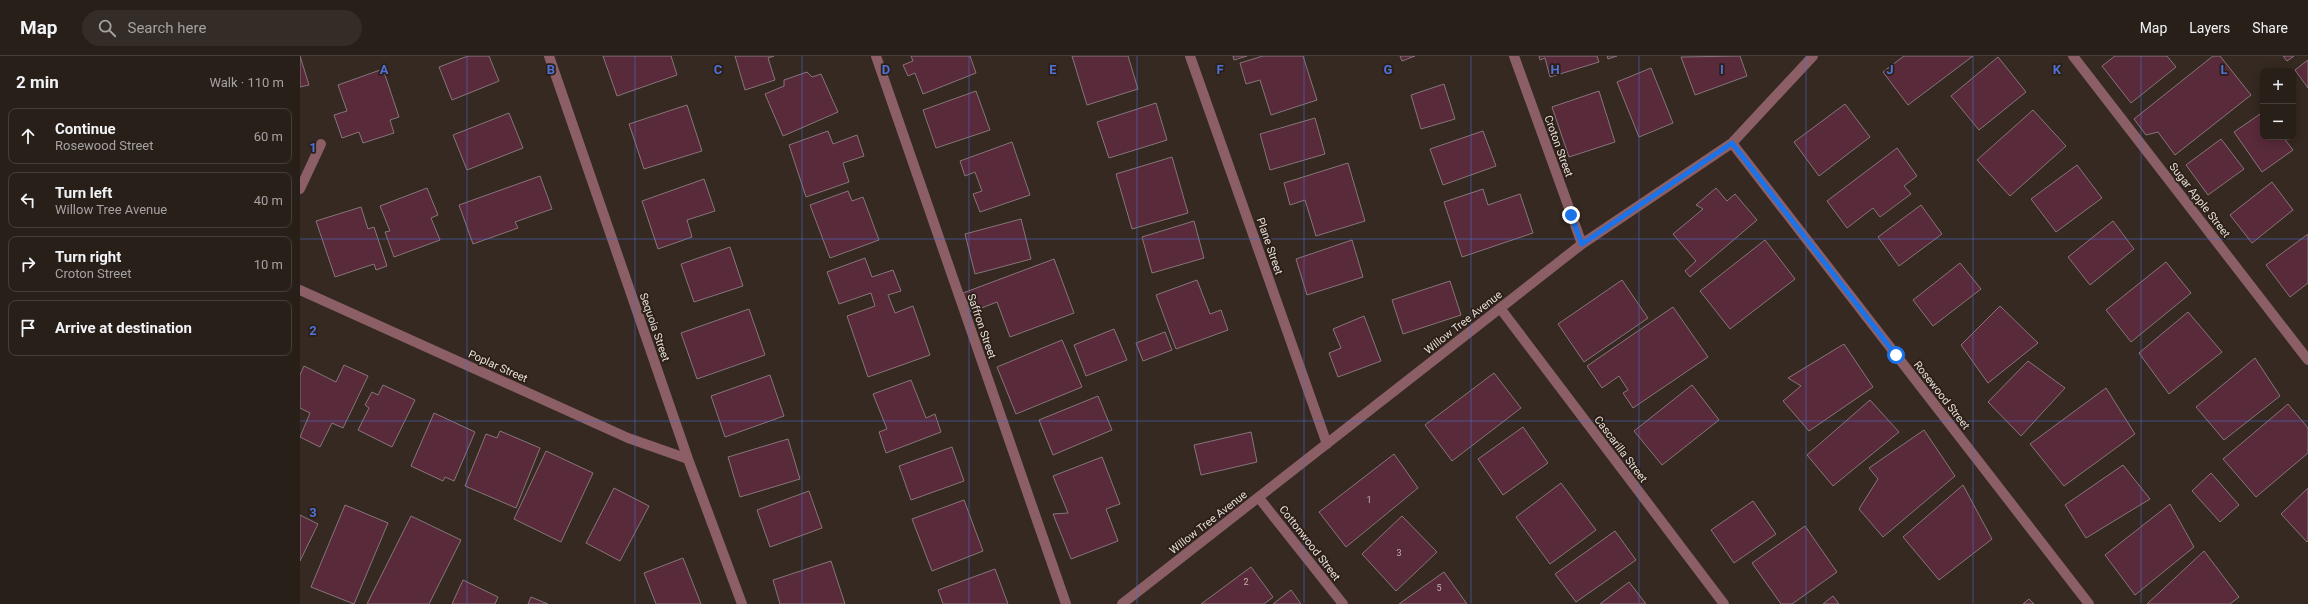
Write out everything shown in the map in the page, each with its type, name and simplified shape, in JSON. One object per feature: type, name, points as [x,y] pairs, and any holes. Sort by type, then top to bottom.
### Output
[{"type":"street","name":"Sequoia Street","points":[[550,56],[688,459],[742,604]]},
{"type":"street","name":"Saffron Street","points":[[876,56],[1066,604]]},
{"type":"street","name":"Plane Street","points":[[1190,56],[1327,444]]},
{"type":"street","name":"Croton Street","points":[[1514,56],[1582,244]]},
{"type":"street","name":"Willow Tree Avenue","points":[[1122,604],[1582,244],[1732,143],[1812,56]]},
{"type":"street","name":"Sugar Apple Street","points":[[2073,56],[2308,360]]},
{"type":"street","name":"Rosewood Street","points":[[1732,143],[2089,604]]},
{"type":"street","points":[[300,189],[322,144]]},
{"type":"street","name":"Poplar Street","points":[[300,290],[628,438],[688,459]]},
{"type":"street","name":"Cascarilla Street","points":[[1500,308],[1724,604]]},
{"type":"street","name":"Cottonwood Street","points":[[1258,498],[1343,604]]},
{"type":"building","points":[[300,56],[309,85],[300,87]]},
{"type":"building","points":[[468,56],[489,56],[499,81],[452,100],[439,67]]},
{"type":"building","points":[[603,56],[671,56],[677,75],[617,96]]},
{"type":"building","points":[[735,56],[774,56],[768,58],[775,80],[745,90]]},
{"type":"building","points":[[911,56],[970,56],[976,73],[923,94],[915,73],[908,76],[903,65],[913,61]]},
{"type":"building","points":[[1072,56],[1128,56],[1138,89],[1087,105]]},
{"type":"building","points":[[1233,56],[1247,56],[1234,60]]},
{"type":"building","points":[[1263,56],[1303,56],[1317,100],[1271,115],[1260,80],[1246,84],[1240,63]]},
{"type":"building","points":[[1400,56],[1415,56],[1402,61]]},
{"type":"building","points":[[1539,56],[1597,56],[1599,62],[1550,77],[1545,58],[1540,60]]},
{"type":"building","points":[[1607,56],[1617,56],[1608,59]]},
{"type":"building","points":[[1740,56],[1747,76],[1695,95],[1681,57]]},
{"type":"building","points":[[1904,56],[1973,56],[1908,105],[1883,72]]},
{"type":"building","points":[[2115,56],[2167,56],[2176,67],[2131,103],[2102,66]]},
{"type":"building","points":[[2213,56],[2220,56],[2251,95],[2175,155],[2158,132],[2146,135],[2134,119]]},
{"type":"building","points":[[2283,56],[2294,56],[2287,61]]},
{"type":"building","points":[[1998,57],[2026,92],[1979,130],[1951,96]]},
{"type":"building","points":[[2308,60],[2308,88],[2296,71],[2296,69]]},
{"type":"building","points":[[1651,68],[1673,123],[1639,137],[1617,82]]},
{"type":"building","points":[[383,69],[399,117],[390,120],[394,133],[363,143],[359,132],[342,138],[334,115],[347,111],[338,85]]},
{"type":"building","points":[[807,72],[812,77],[821,74],[838,112],[783,136],[765,94],[784,86],[784,80]]},
{"type":"building","points":[[1444,84],[1455,119],[1421,129],[1411,95]]},
{"type":"building","points":[[976,91],[990,130],[936,148],[923,110]]},
{"type":"building","points":[[1599,91],[1615,142],[1569,157],[1552,107]]},
{"type":"building","points":[[1156,103],[1167,140],[1109,158],[1097,122]]},
{"type":"building","points":[[1845,104],[1870,137],[1819,176],[1794,142]]},
{"type":"building","points":[[687,105],[702,151],[644,169],[629,124]]},
{"type":"building","points":[[2033,110],[2066,146],[2010,196],[1977,160]]},
{"type":"building","points":[[509,113],[523,148],[467,170],[453,135]]},
{"type":"building","points":[[2260,114],[2260,140],[2285,140],[2293,150],[2262,172],[2234,132]]},
{"type":"building","points":[[1315,118],[1325,154],[1270,170],[1260,134]]},
{"type":"building","points":[[828,131],[833,144],[857,135],[864,156],[843,163],[849,182],[806,197],[789,145]]},
{"type":"building","points":[[1483,131],[1496,166],[1443,185],[1430,149]]},
{"type":"building","points":[[2221,139],[2244,169],[2208,195],[2186,165]]},
{"type":"building","points":[[1012,142],[1030,195],[980,212],[973,194],[982,191],[975,172],[965,176],[960,161]]},
{"type":"building","points":[[1897,148],[1917,176],[1904,186],[1911,194],[1880,217],[1873,208],[1847,228],[1827,201]]},
{"type":"building","points":[[1172,157],[1188,213],[1132,229],[1116,174]]},
{"type":"building","points":[[1348,163],[1365,221],[1316,236],[1305,200],[1290,205],[1284,183]]},
{"type":"building","points":[[2077,165],[2102,198],[2056,232],[2031,199]]},
{"type":"building","points":[[540,176],[552,209],[515,222],[518,228],[473,244],[459,205]]},
{"type":"building","points":[[704,179],[715,211],[687,220],[692,237],[658,249],[642,201]]},
{"type":"building","points":[[2272,182],[2293,210],[2252,243],[2230,215]]},
{"type":"building","points":[[427,188],[438,215],[431,218],[440,240],[394,257],[385,232],[390,231],[380,206]]},
{"type":"building","points":[[1716,188],[1727,201],[1735,194],[1757,220],[1690,277],[1685,271],[1696,261],[1673,234],[1703,209],[1696,205]]},
{"type":"building","points":[[1483,189],[1488,205],[1520,194],[1533,233],[1462,257],[1444,202]]},
{"type":"building","points":[[848,191],[852,201],[863,197],[879,240],[830,258],[810,205]]},
{"type":"building","points":[[1921,205],[1942,234],[1899,266],[1878,237]]},
{"type":"building","points":[[361,207],[368,229],[374,227],[387,266],[376,270],[374,264],[335,277],[316,221]]},
{"type":"building","points":[[1021,219],[1031,259],[975,274],[965,234]]},
{"type":"building","points":[[1194,221],[1204,258],[1152,273],[1142,237]]},
{"type":"building","points":[[2113,221],[2134,249],[2090,285],[2068,257]]},
{"type":"building","points":[[2308,234],[2308,283],[2290,297],[2266,265]]},
{"type":"building","points":[[1352,240],[1363,277],[1307,295],[1296,259]]},
{"type":"building","points":[[1765,240],[1795,279],[1730,329],[1700,291]]},
{"type":"building","points":[[730,247],[743,286],[694,302],[681,264]]},
{"type":"building","points":[[865,258],[872,277],[893,270],[901,291],[888,295],[895,313],[913,306],[930,355],[868,377],[847,316],[875,306],[871,293],[839,304],[827,272]]},
{"type":"building","points":[[1054,259],[1074,313],[1010,337],[997,302],[971,312],[963,293]]},
{"type":"building","points":[[2166,262],[2191,293],[2131,342],[2106,310]]},
{"type":"building","points":[[1960,263],[1981,289],[1933,326],[1913,300]]},
{"type":"building","points":[[1197,280],[1210,314],[1221,310],[1228,330],[1176,349],[1156,295]]},
{"type":"building","points":[[1622,280],[1648,318],[1584,362],[1558,324]]},
{"type":"building","points":[[1450,281],[1461,315],[1403,334],[1392,300]]},
{"type":"building","points":[[2000,306],[2038,343],[1988,383],[1961,345]]},
{"type":"building","points":[[1673,307],[1708,357],[1633,408],[1623,393],[1628,390],[1619,376],[1602,388],[1587,366]]},
{"type":"building","points":[[749,309],[765,355],[697,379],[681,333]]},
{"type":"building","points":[[2188,312],[2222,352],[2169,394],[2139,353]]},
{"type":"building","points":[[1364,316],[1381,361],[1338,377],[1329,353],[1341,348],[1333,329]]},
{"type":"building","points":[[1114,329],[1127,360],[1086,376],[1074,345]]},
{"type":"building","points":[[1165,332],[1172,350],[1143,361],[1136,343]]},
{"type":"building","points":[[1062,340],[1082,387],[1016,414],[997,367]]},
{"type":"building","points":[[1844,344],[1873,387],[1809,431],[1783,401],[1801,386],[1788,378]]},
{"type":"building","points":[[2255,358],[2280,396],[2224,440],[2196,407]]},
{"type":"building","points":[[2028,361],[2065,388],[2021,436],[1988,402]]},
{"type":"building","points":[[344,365],[368,376],[343,428],[332,423],[320,447],[300,437],[310,413],[300,408],[300,375],[304,366],[336,382]]},
{"type":"building","points":[[1494,373],[1521,408],[1452,461],[1425,425]]},
{"type":"building","points":[[770,375],[784,416],[725,437],[711,396]]},
{"type":"building","points":[[911,380],[926,418],[935,414],[941,432],[886,453],[879,432],[887,429],[873,394]]},
{"type":"building","points":[[383,385],[415,400],[392,447],[358,430],[369,408],[365,405],[372,392],[378,395]]},
{"type":"building","points":[[1692,385],[1719,420],[1662,465],[1634,431]]},
{"type":"building","points":[[2106,388],[2135,434],[2064,486],[2030,444]]},
{"type":"building","points":[[1098,396],[1112,430],[1053,455],[1039,420]]},
{"type":"building","points":[[1870,400],[1899,432],[1833,486],[1807,455]]},
{"type":"building","points":[[2288,404],[2308,428],[2308,453],[2256,497],[2223,459]]},
{"type":"building","points":[[434,413],[475,432],[454,481],[445,477],[443,481],[411,466]]},
{"type":"building","points":[[1523,427],[1548,463],[1503,495],[1478,459]]},
{"type":"building","points":[[1924,430],[1955,476],[1883,537],[1859,509],[1878,479],[1869,468]]},
{"type":"building","points":[[500,431],[540,448],[516,508],[465,486],[486,434],[497,438]]},
{"type":"building","points":[[1251,432],[1257,462],[1201,475],[1194,445]]},
{"type":"building","points":[[788,439],[800,479],[740,497],[728,457]]},
{"type":"building","points":[[952,447],[964,481],[911,500],[899,466]]},
{"type":"building","points":[[546,451],[593,473],[561,542],[514,519]]},
{"type":"building","points":[[1394,454],[1418,488],[1346,547],[1319,512]]},
{"type":"building","points":[[1102,457],[1120,504],[1106,509],[1118,541],[1071,559],[1053,514],[1068,513],[1053,476]]},
{"type":"building","points":[[2123,465],[2150,499],[2086,538],[2065,505]]},
{"type":"building","points":[[2211,473],[2239,505],[2220,522],[2192,491]]},
{"type":"building","points":[[1561,483],[1596,530],[1550,564],[1516,517]]},
{"type":"building","points":[[1963,485],[1992,539],[1939,580],[1903,537]]},
{"type":"building","points":[[614,488],[649,506],[620,561],[586,543]]},
{"type":"building","points":[[2308,488],[2308,541],[2307,542],[2281,514]]},
{"type":"building","points":[[809,491],[822,528],[770,547],[757,510]]},
{"type":"building","points":[[964,500],[983,551],[932,571],[912,519]]},
{"type":"building","points":[[1753,501],[1776,534],[1734,563],[1711,530]]},
{"type":"building","points":[[2170,504],[2194,547],[2135,595],[2105,555]]},
{"type":"building","points":[[345,505],[388,523],[354,604],[311,587]]},
{"type":"building","points":[[300,515],[318,524],[300,561]]},
{"type":"building","points":[[411,516],[461,540],[429,604],[367,604]]},
{"type":"building","points":[[1402,516],[1437,552],[1396,591],[1362,554]]},
{"type":"building","points":[[1805,526],[1837,572],[1792,604],[1781,604],[1752,563]]},
{"type":"building","points":[[1615,531],[1636,560],[1576,602],[1555,574]]},
{"type":"building","points":[[2204,551],[2239,597],[2230,604],[2147,604]]},
{"type":"building","points":[[683,558],[701,604],[656,604],[644,573]]},
{"type":"building","points":[[831,561],[845,604],[780,604],[773,580]]},
{"type":"building","points":[[1251,567],[1273,597],[1264,604],[1201,604]]},
{"type":"building","points":[[995,569],[1008,604],[943,604],[938,590]]},
{"type":"building","points":[[1444,572],[1467,604],[1399,604]]},
{"type":"building","points":[[463,580],[498,597],[495,604],[452,604]]},
{"type":"building","points":[[1629,582],[1646,604],[1600,604]]},
{"type":"building","points":[[1291,590],[1301,604],[1273,604]]},
{"type":"building","points":[[1833,596],[1839,604],[1823,604]]},
{"type":"building","points":[[531,597],[548,604],[528,604]]},
{"type":"building","points":[[2029,599],[2034,604],[2023,604]]},
{"type":"route","points":[[1571,215],[1582,244],[1732,143],[1896,355]]}]
